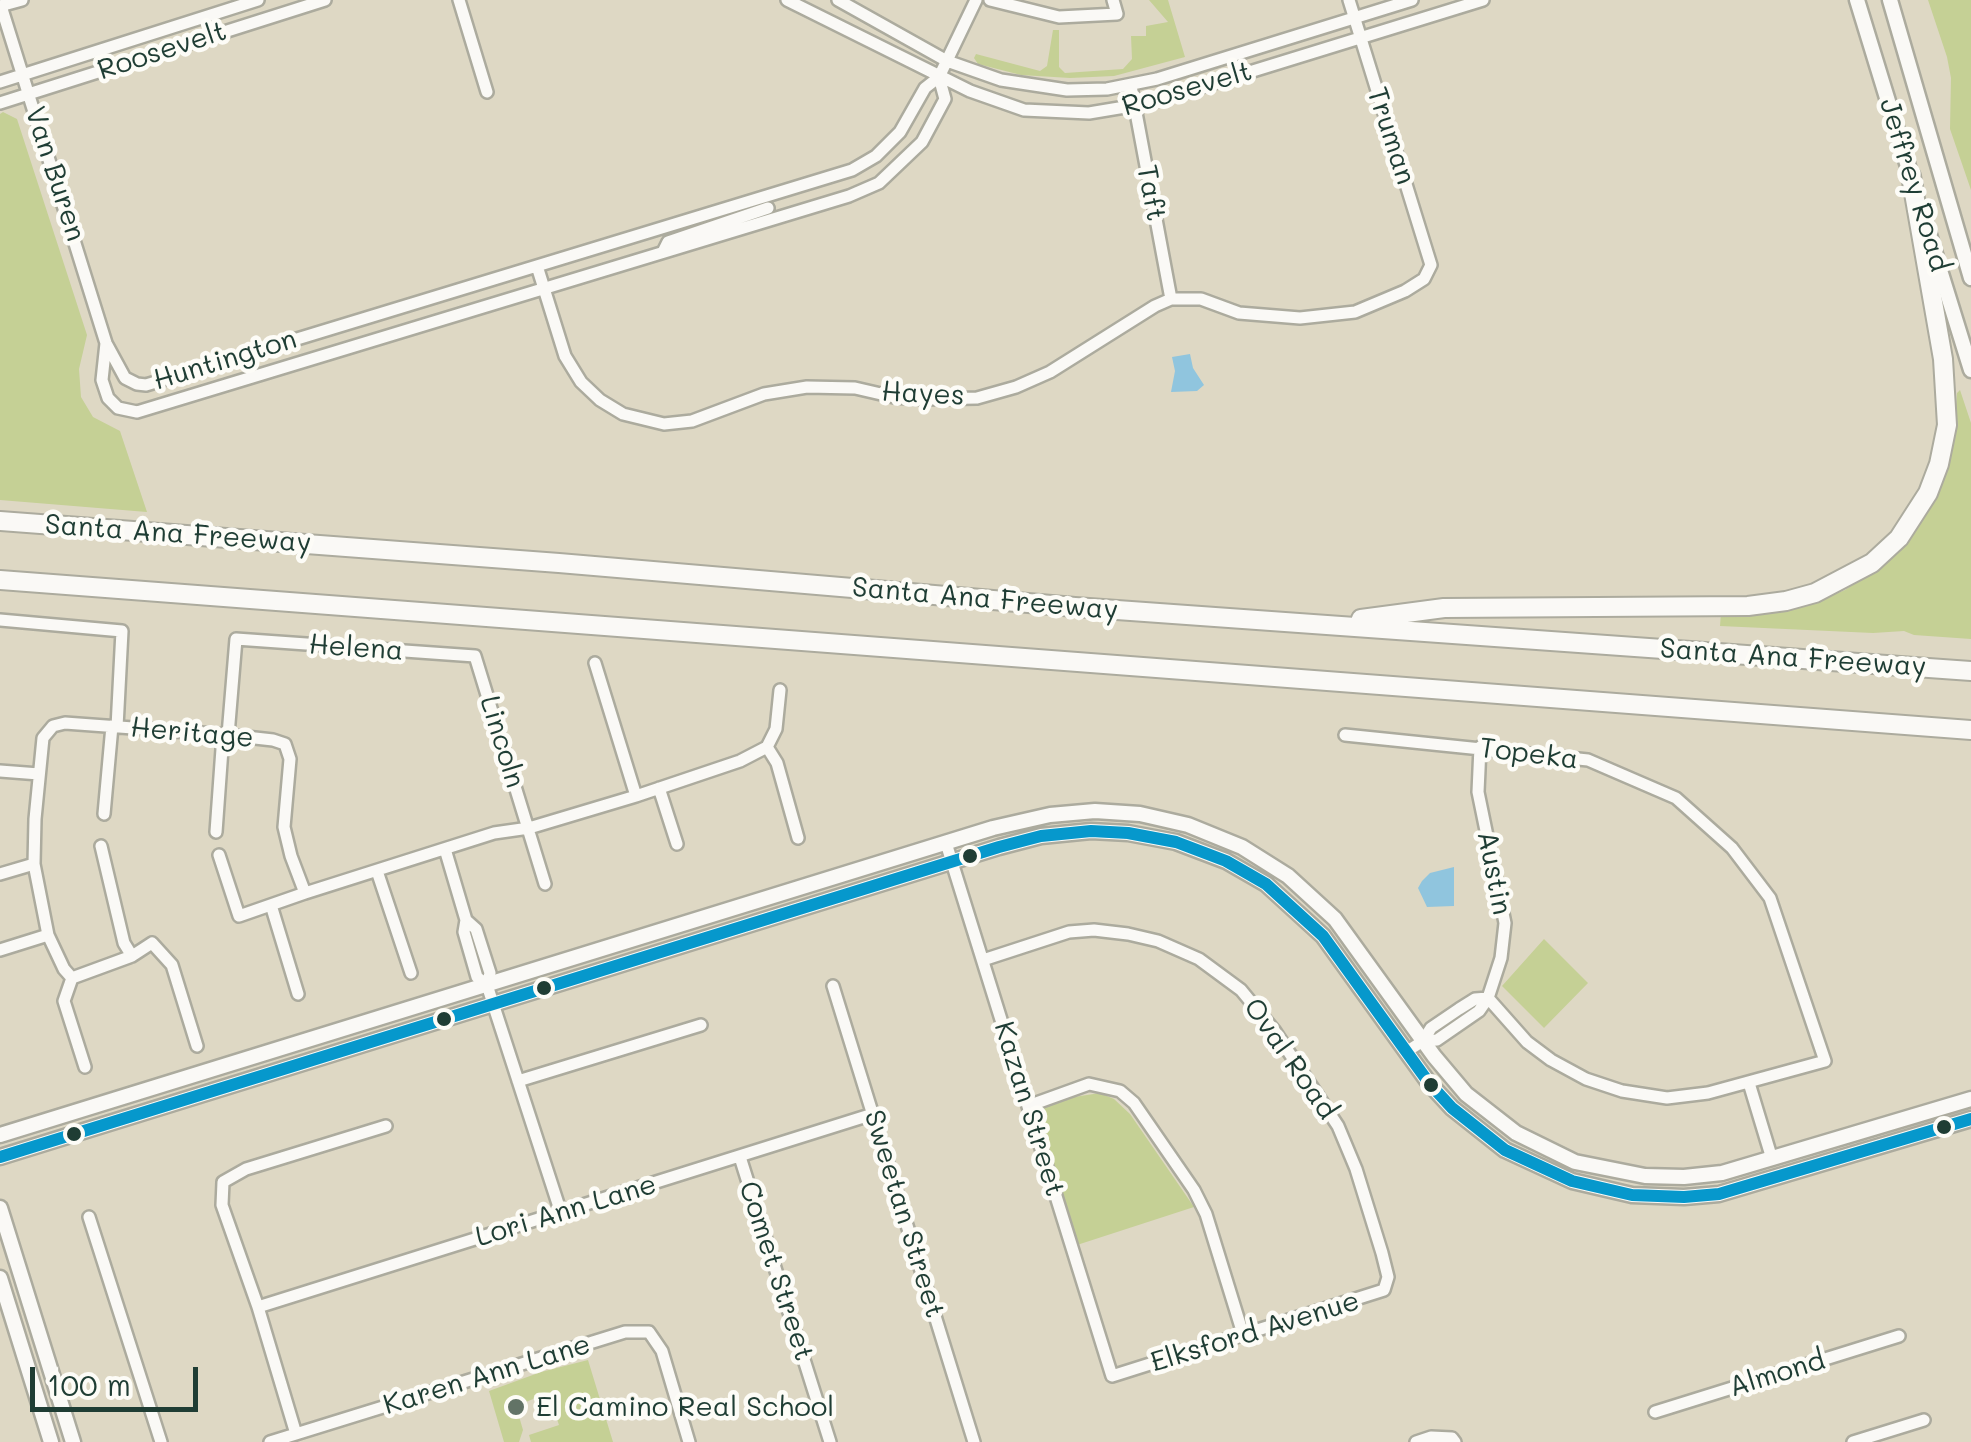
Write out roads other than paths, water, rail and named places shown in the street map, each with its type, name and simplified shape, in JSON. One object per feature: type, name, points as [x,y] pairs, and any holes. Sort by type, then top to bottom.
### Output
[{"type":"highway","points":[[1320,624],[1444,608],[1768,604],[1816,593],[1872,563],[1899,538],[1928,493],[1947,425],[1943,360],[1911,176]]},
{"type":"highway","name":"Santa Ana Freeway","points":[[0,521],[1971,671]]},
{"type":"highway","name":"Santa Ana Freeway","points":[[0,580],[1971,730]]},
{"type":"highway","points":[[1869,663],[1971,662]]},
{"type":"main road","name":"Jeffrey Road","points":[[1856,0],[1971,370]]},
{"type":"main road","name":"Jeffrey Road","points":[[1890,0],[1971,278]]},
{"type":"main road","points":[[0,1136],[946,843],[1017,822],[1095,811],[1140,814],[1188,825],[1263,859],[1304,888],[1341,926],[1460,1088],[1526,1140],[1576,1162],[1620,1173],[1670,1178],[1722,1173],[1971,1098]]},
{"type":"main road","points":[[0,1157],[952,861],[1040,836],[1090,831],[1128,832],[1176,842],[1226,860],[1289,901],[1331,946],[1406,1052],[1452,1108],[1505,1150],[1560,1177],[1632,1195],[1684,1197],[1730,1192],[1971,1119]]},
{"type":"main road","points":[[1289,901],[1304,888]]},
{"type":"main road","points":[[0,1208],[74,1442]]},
{"type":"main road","points":[[0,1278],[51,1442]]},
{"type":"street","points":[[0,6],[22,0]]},
{"type":"street","name":"Roosevelt","points":[[0,82],[258,0]]},
{"type":"street","name":"Roosevelt","points":[[0,102],[325,0]]},
{"type":"street","points":[[459,0],[487,92]]},
{"type":"street","name":"Roosevelt","points":[[787,0],[940,77],[1024,110],[1089,113],[1134,106],[1483,0]]},
{"type":"street","name":"Roosevelt","points":[[838,0],[947,61],[1001,80],[1045,88],[1130,86],[1412,0]]},
{"type":"street","name":"Huntington","points":[[106,342],[102,380],[108,398],[118,408],[137,412],[663,252],[768,208],[876,156],[900,132],[925,88],[940,77],[976,0]]},
{"type":"street","points":[[990,0],[1059,17],[1117,14],[1113,0]]},
{"type":"street","name":"Truman","points":[[1171,300],[1201,299],[1239,312],[1325,317],[1380,303],[1414,286],[1429,272],[1430,257],[1348,0]]},
{"type":"street","name":"Van Buren","points":[[0,6],[106,342]]},
{"type":"street","name":"Huntington","points":[[106,342],[125,378],[146,384],[537,266],[768,208],[864,191],[896,170],[922,142],[945,99],[940,77]]},
{"type":"street","name":"Taft","points":[[1130,86],[1171,300]]},
{"type":"street","name":"Hayes","points":[[537,266],[565,356],[582,382],[600,400],[624,414],[664,424],[692,421],[764,394],[807,387],[855,388],[924,400],[977,398],[1050,372],[1155,306],[1171,300]]},
{"type":"street","points":[[0,620],[122,631],[104,814]]},
{"type":"street","name":"Helena","points":[[226,735],[236,639],[476,656]]},
{"type":"street","name":"Lincoln","points":[[476,656],[545,884]]},
{"type":"street","points":[[595,663],[636,796]]},
{"type":"street","points":[[219,855],[238,916],[494,833],[529,828],[740,762],[767,746],[776,729],[780,690]]},
{"type":"street","name":"Heritage","points":[[72,978],[48,935],[34,864],[42,738],[52,726],[64,722],[226,735],[285,744],[290,759],[284,827],[306,893]]},
{"type":"street","points":[[216,832],[226,735]]},
{"type":"street","name":"Topeka","points":[[1345,735],[1588,760],[1676,798],[1732,848],[1770,898],[1825,1062],[1667,1098],[1606,1086],[1539,1051],[1488,998]]},
{"type":"street","points":[[767,746],[777,763],[798,838]]},
{"type":"street","name":"Austin","points":[[1480,747],[1478,792],[1505,924],[1501,958],[1488,998]]},
{"type":"street","points":[[0,771],[39,774]]},
{"type":"street","points":[[659,788],[677,844]]},
{"type":"street","name":"Kazan Street","points":[[946,843],[1112,1376]]},
{"type":"street","points":[[100,846],[124,942],[132,956]]},
{"type":"street","points":[[445,849],[466,920],[476,929],[490,973],[487,985],[560,1213]]},
{"type":"street","points":[[0,874],[34,864]]},
{"type":"street","points":[[377,871],[411,973]]},
{"type":"street","points":[[271,905],[298,994]]},
{"type":"street","name":"Oval Road","points":[[983,960],[1068,932],[1128,934],[1158,941],[1198,959],[1241,990],[1274,1030],[1338,1126],[1356,1168],[1388,1277]]},
{"type":"street","points":[[0,950],[48,935]]},
{"type":"street","points":[[85,1067],[64,1001],[72,978],[132,956],[152,944],[172,965],[198,1046]]},
{"type":"street","name":"Sweetan Street","points":[[832,986],[974,1442]]},
{"type":"street","points":[[1406,1052],[1432,1028],[1475,999],[1488,998]]},
{"type":"street","points":[[518,1082],[701,1025]]},
{"type":"street","points":[[1749,1082],[1772,1160]]},
{"type":"street","points":[[1028,1106],[1089,1084],[1120,1091],[1134,1104],[1194,1190],[1206,1214],[1243,1334]]},
{"type":"street","name":"Lori Ann Lane","points":[[258,1307],[873,1114]]},
{"type":"street","points":[[296,1434],[222,1205],[223,1182],[246,1169],[386,1126]]},
{"type":"street","name":"Comet Street","points":[[740,1157],[830,1442]]},
{"type":"street","points":[[89,1217],[161,1442]]},
{"type":"street","name":"Elksford Avenue","points":[[1112,1376],[1372,1295],[1384,1290],[1388,1277]]},
{"type":"street","name":"Karen Ann Lane","points":[[270,1442],[625,1332],[649,1332],[662,1351],[689,1442]]},
{"type":"street","name":"Almond","points":[[1655,1412],[1898,1336]]},
{"type":"street","points":[[1853,1442],[1924,1420]]},
{"type":"street","points":[[1416,1442],[1431,1437],[1453,1440]]},
{"type":"water","points":[[1190,354],[1193,368],[1204,385],[1197,391],[1171,392],[1175,371],[1172,357]]},
{"type":"water","points":[[1454,867],[1454,906],[1427,907],[1418,888],[1422,881],[1430,873]]},
{"type":"place","name":"El Camino Real School","points":[[516,1407]]}]
